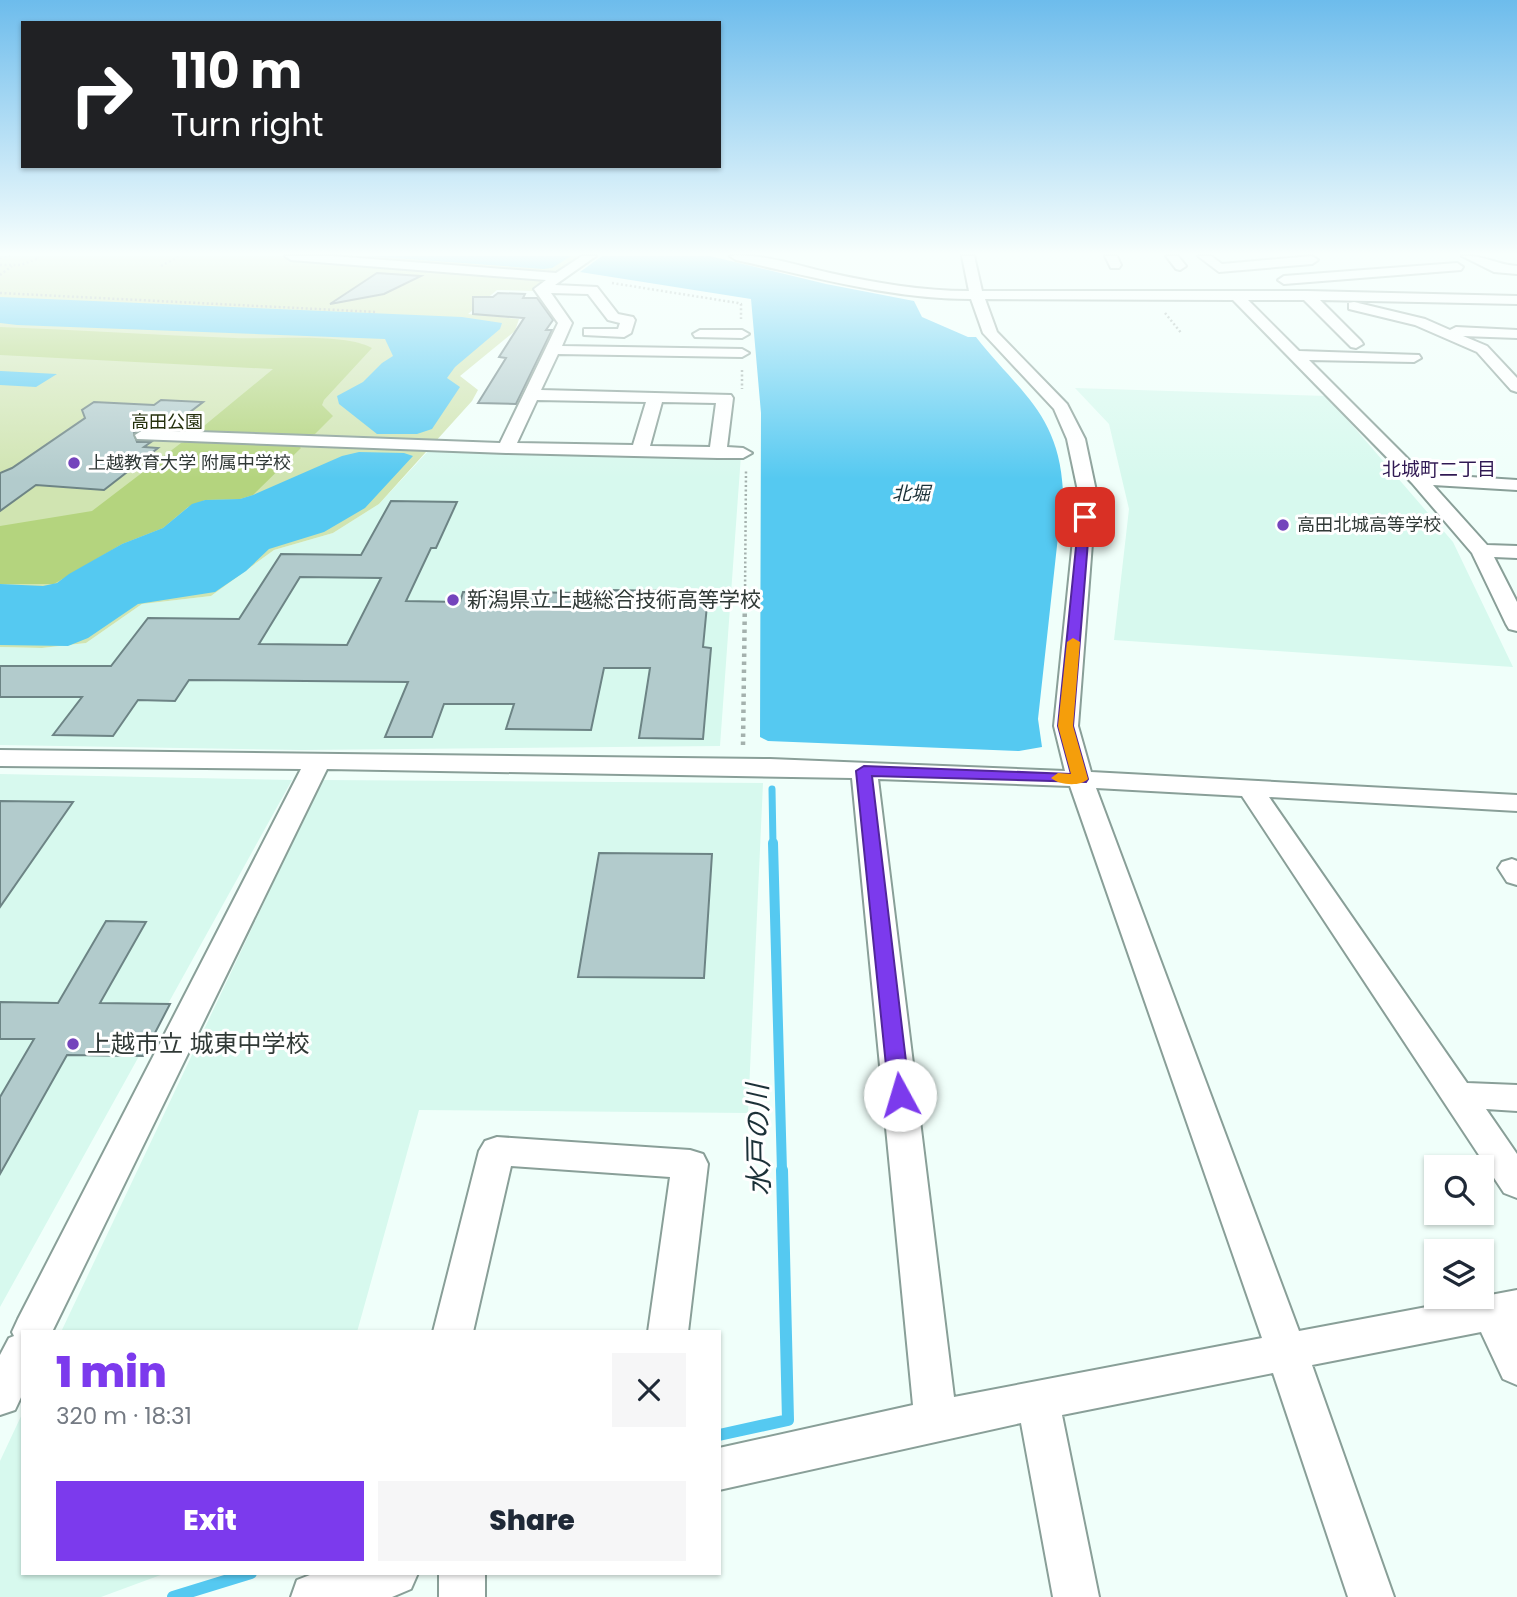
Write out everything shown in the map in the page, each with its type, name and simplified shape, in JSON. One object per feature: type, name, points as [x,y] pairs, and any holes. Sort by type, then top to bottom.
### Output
[{"type":"street","points":[[506,448],[562,332],[631,333],[630,331]]},
{"type":"street","points":[[989,331],[1061,408],[1076,439],[1087,491],[1066,726],[1080,779],[1286,1350],[1371,1597]]},
{"type":"street","points":[[1281,331],[1297,355],[1419,479],[1481,551],[1517,624]]},
{"type":"street","points":[[1343,331],[1356,344]]},
{"type":"street","points":[[1438,331],[1482,349],[1517,387]]},
{"type":"street","points":[[1448,331],[1517,334]]},
{"type":"street","points":[[690,334],[742,334]]},
{"type":"street","points":[[553,350],[742,353]]},
{"type":"street","points":[[1297,355],[1414,358]]},
{"type":"street","points":[[531,395],[725,398],[718,453]]},
{"type":"street","points":[[640,451],[655,397]]},
{"type":"street","points":[[143,435],[506,448],[743,453]]},
{"type":"street","points":[[1419,479],[1517,485]]},
{"type":"street","points":[[1481,551],[1517,552]]},
{"type":"street","points":[[0,758],[864,771],[1080,779],[1517,803]]},
{"type":"street","points":[[33,1330],[318,761]]},
{"type":"street","points":[[864,771],[936,1420]]},
{"type":"street","points":[[1251,790],[1517,1183]]},
{"type":"street","points":[[1459,1095],[1517,1098]]},
{"type":"street","points":[[453,1330],[497,1151],[690,1164],[668,1330]]},
{"type":"street","points":[[721,1469],[1038,1399],[1504,1309],[1517,1366]]},
{"type":"street","points":[[0,1396],[21,1355]]},
{"type":"street","points":[[1038,1399],[1076,1597]]},
{"type":"street","points":[[314,1597],[388,1575]]},
{"type":"street","points":[[462,1575],[462,1597]]},
{"type":"path","points":[[743,453],[746,460],[743,753]]},
{"type":"shaded area","name":"高田北城高等学校","points":[[1075,388],[1327,396],[1453,542],[1513,667],[1114,640],[1129,509],[1109,424]]},
{"type":"shaded area","name":"新潟県立上越総合技術高等学校","points":[[430,449],[741,455],[720,746],[302,750],[0,745],[0,647],[42,648],[86,643],[142,604],[211,596],[274,550],[333,533],[379,504]]},
{"type":"shaded area","name":"上越市立 城東中学校","points":[[0,774],[292,780],[0,1307]]},
{"type":"shaded area","points":[[322,780],[763,783],[748,1113],[419,1110],[358,1330],[62,1330]]},
{"type":"shaded area","points":[[21,1416],[21,1575],[161,1575],[101,1597],[0,1597],[0,1461]]},
{"type":"green space","name":"高田公園","points":[[0,331],[515,331],[460,376],[478,390],[472,401],[379,504],[333,533],[274,550],[211,596],[142,604],[86,643],[42,648],[0,647]]},
{"type":"green space","points":[[0,331],[325,338],[359,343],[372,348],[324,400],[322,405],[333,416],[315,434],[307,437],[199,430],[273,369],[0,355]]},
{"type":"green space","points":[[190,441],[298,445],[301,448],[253,495],[240,499],[205,500],[188,507],[163,528],[122,544],[54,584],[0,584],[0,526],[92,511],[181,443]]},
{"type":"water","points":[[162,331],[498,331],[455,367],[447,378],[460,387],[432,429],[417,434],[377,434],[339,404],[337,396],[363,382],[393,356],[385,339]]},
{"type":"water","name":"北堀","points":[[754,331],[953,331],[968,337],[976,337],[1021,389],[1045,422],[1054,442],[1063,491],[1038,719],[1042,747],[1019,751],[768,741],[760,737],[761,413]]},
{"type":"water","points":[[0,371],[57,374],[36,387],[0,385]]},
{"type":"water","points":[[359,452],[404,453],[413,456],[365,508],[324,532],[269,549],[246,571],[215,592],[138,604],[88,638],[68,646],[0,645],[0,584],[43,586],[57,583],[122,544],[163,528],[192,504],[253,495],[342,456]]},
{"type":"building","points":[[516,331],[552,331],[516,404],[478,403],[506,358],[499,357]]},
{"type":"building","points":[[161,400],[203,402],[169,428],[143,427],[134,433],[137,442],[151,442],[144,447],[158,448],[104,490],[36,485],[0,511],[0,473],[12,468],[85,418],[82,410],[94,402],[154,405]]},
{"type":"building","points":[[391,501],[457,502],[436,548],[431,548],[406,601],[460,602],[463,592],[607,593],[608,590],[672,591],[671,595],[708,595],[703,647],[711,648],[703,739],[639,738],[650,668],[604,668],[591,730],[506,729],[514,704],[444,704],[432,737],[385,737],[408,682],[189,680],[175,701],[138,700],[113,736],[53,735],[82,697],[0,697],[0,666],[111,666],[148,618],[239,619],[281,554],[361,555]],"holes":[[[300,577],[381,578],[347,645],[259,644]]]},
{"type":"building","points":[[0,801],[73,802],[0,907]]},
{"type":"building","points":[[599,853],[712,854],[704,978],[578,977]]},
{"type":"building","points":[[106,921],[146,922],[100,1003],[170,1004],[143,1056],[67,1055],[0,1174],[0,1097],[34,1039],[0,1039],[0,1002],[58,1003]]},
{"type":"waterway","name":"水戸の川","points":[[772,789],[773,845]]},
{"type":"waterway","name":"水戸の川","points":[[773,843],[782,1171]]},
{"type":"waterway","name":"水戸の川","points":[[721,1435],[788,1420],[782,1170]]},
{"type":"waterway","name":"水戸の川","points":[[173,1597],[244,1575]]},
{"type":"slow traffic","points":[[1058,778],[1080,779],[1066,726],[1073,642]]},
{"type":"place","name":"上越教育大学 附属中学校","points":[[74,463]]},
{"type":"place","name":"高田北城高等学校","points":[[1283,525]]},
{"type":"place","name":"新潟県立上越総合技術高等学校","points":[[453,600]]},
{"type":"place","name":"上越市立 城東中学校","points":[[73,1044]]},
{"type":"district","name":"北城町二丁目","points":[[1439,469]]},
{"type":"route","points":[[900,1095],[864,771],[1080,779],[1066,726],[1085,517]]}]
